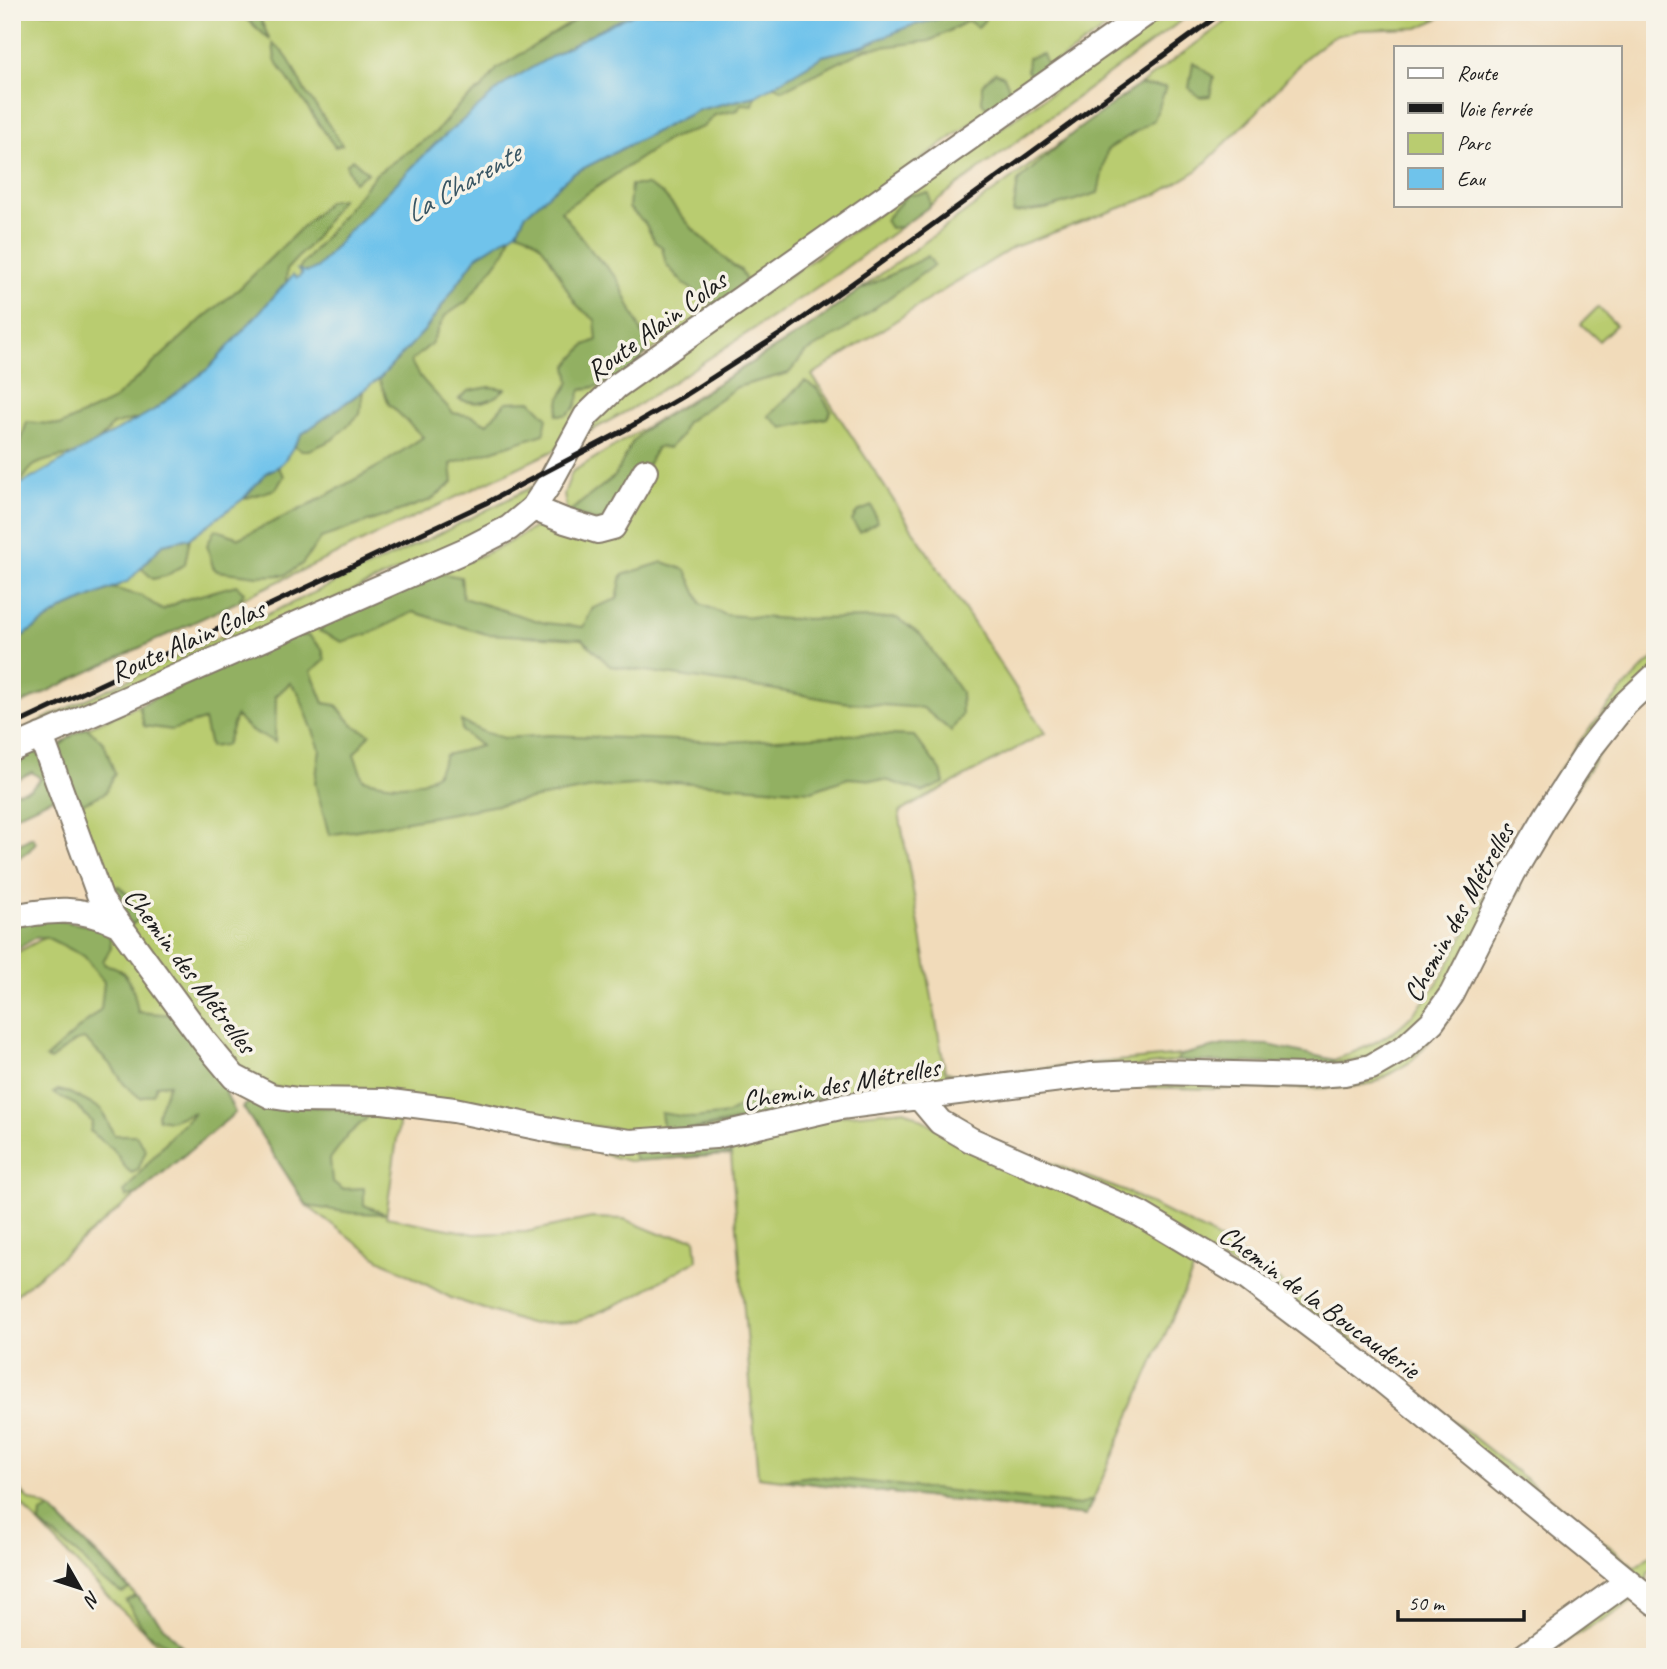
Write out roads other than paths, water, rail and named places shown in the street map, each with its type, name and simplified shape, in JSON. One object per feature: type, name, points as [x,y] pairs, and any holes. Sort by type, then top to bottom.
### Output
[{"type":"street","name":"Route Alain Colas","points":[[12,750],[468,549],[509,528],[533,508],[586,416],[617,386],[1148,12]]},
{"type":"street","points":[[533,508],[598,531],[613,527],[645,471]]},
{"type":"street","name":"Chemin des Métrelles","points":[[41,736],[101,900],[234,1077],[271,1096],[298,1100],[383,1101],[454,1110],[561,1132],[630,1142],[715,1136],[840,1107],[1093,1075],[1159,1072],[1304,1076],[1344,1073],[1371,1067],[1405,1048],[1432,1022],[1451,994],[1513,873],[1547,815],[1591,747],[1625,704],[1655,676]]},
{"type":"street","points":[[12,917],[45,910],[72,909],[118,924]]},
{"type":"street","name":"Chemin de la Boucauderie","points":[[919,1097],[940,1122],[971,1140],[1140,1214],[1247,1278],[1377,1376],[1655,1603]]},
{"type":"street","points":[[1523,1657],[1628,1581]]},
{"type":"water","name":"La Charente","points":[[637,12],[963,12],[907,27],[863,46],[823,56],[756,96],[698,110],[572,174],[525,215],[517,231],[477,256],[425,330],[379,379],[302,434],[284,461],[267,472],[243,499],[190,538],[163,544],[129,581],[65,608],[12,643],[12,489],[154,410],[209,368],[293,275],[297,278],[302,274],[298,270],[308,272],[318,267],[347,233],[434,145],[507,82],[597,31]]},
{"type":"railway","points":[[12,726],[486,503],[685,395],[785,331],[868,272],[1223,12]]}]
